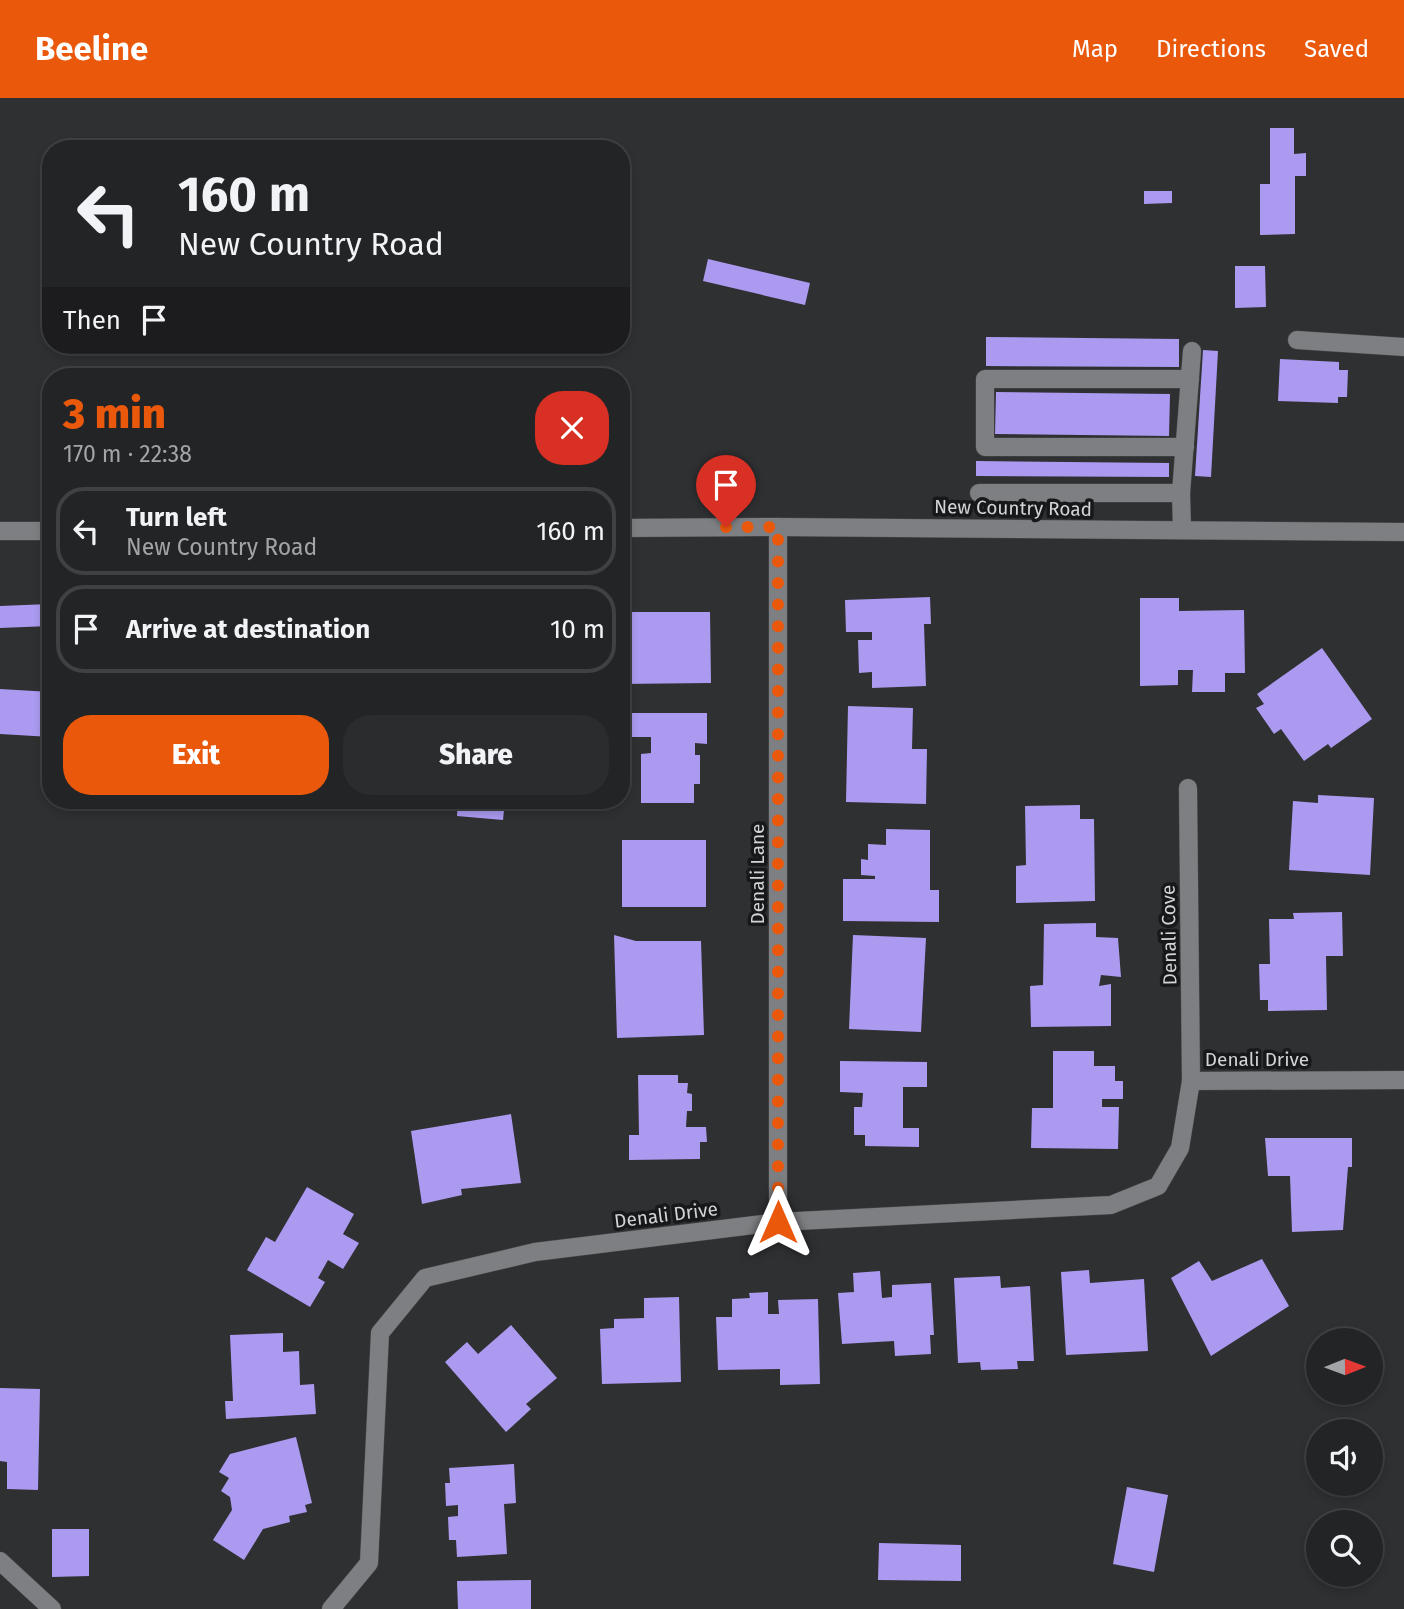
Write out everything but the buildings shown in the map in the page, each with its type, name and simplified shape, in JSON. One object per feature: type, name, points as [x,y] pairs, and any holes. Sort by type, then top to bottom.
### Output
[{"type":"street","points":[[1297,340],[1404,347]]},
{"type":"street","points":[[1182,530],[1181,493],[1192,351]]},
{"type":"street","points":[[1185,447],[985,447],[985,379],[1190,379]]},
{"type":"street","points":[[979,493],[1181,493]]},
{"type":"street","name":"Denali Lane","points":[[778,527],[778,1222]]},
{"type":"street","name":"New Country Road","points":[[630,528],[1404,532]]},
{"type":"street","points":[[0,531],[42,531]]},
{"type":"street","name":"Denali Cove","points":[[1188,789],[1191,1080]]},
{"type":"street","name":"Denali Drive","points":[[331,1609],[369,1563],[380,1333],[425,1278],[536,1252],[778,1222],[1111,1205],[1158,1186],[1181,1148],[1191,1080],[1404,1080]]},
{"type":"street","points":[[0,1561],[52,1609]]},
{"type":"route","points":[[726,527],[778,527],[778,1222]]}]
